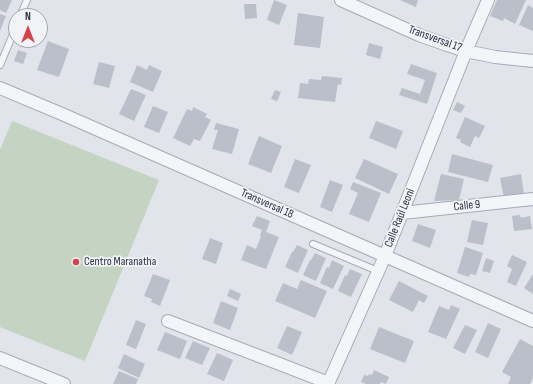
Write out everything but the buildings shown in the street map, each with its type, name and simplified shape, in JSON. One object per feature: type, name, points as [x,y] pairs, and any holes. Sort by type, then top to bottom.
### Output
[{"type":"street","name":"Transversal 17","points":[[341,0],[358,4],[419,35],[447,45],[495,56],[533,61]]},
{"type":"street","name":"Calle Raúl Leoni","points":[[329,384],[385,256],[466,50],[488,0]]},
{"type":"street","name":"Transversal 18","points":[[0,88],[533,321]]},
{"type":"street","name":"Calle 9","points":[[402,213],[533,199]]},
{"type":"street","points":[[168,321],[329,384]]},
{"type":"street","points":[[0,358],[64,384]]},
{"type":"lane","points":[[0,65],[8,46]]},
{"type":"lane","points":[[313,244],[378,271]]},
{"type":"green space","name":"Centro Maranatha","points":[[12,121],[159,180],[85,361],[0,327],[0,150]]},
{"type":"place","name":"Centro Maranatha","points":[[76,262]]}]
